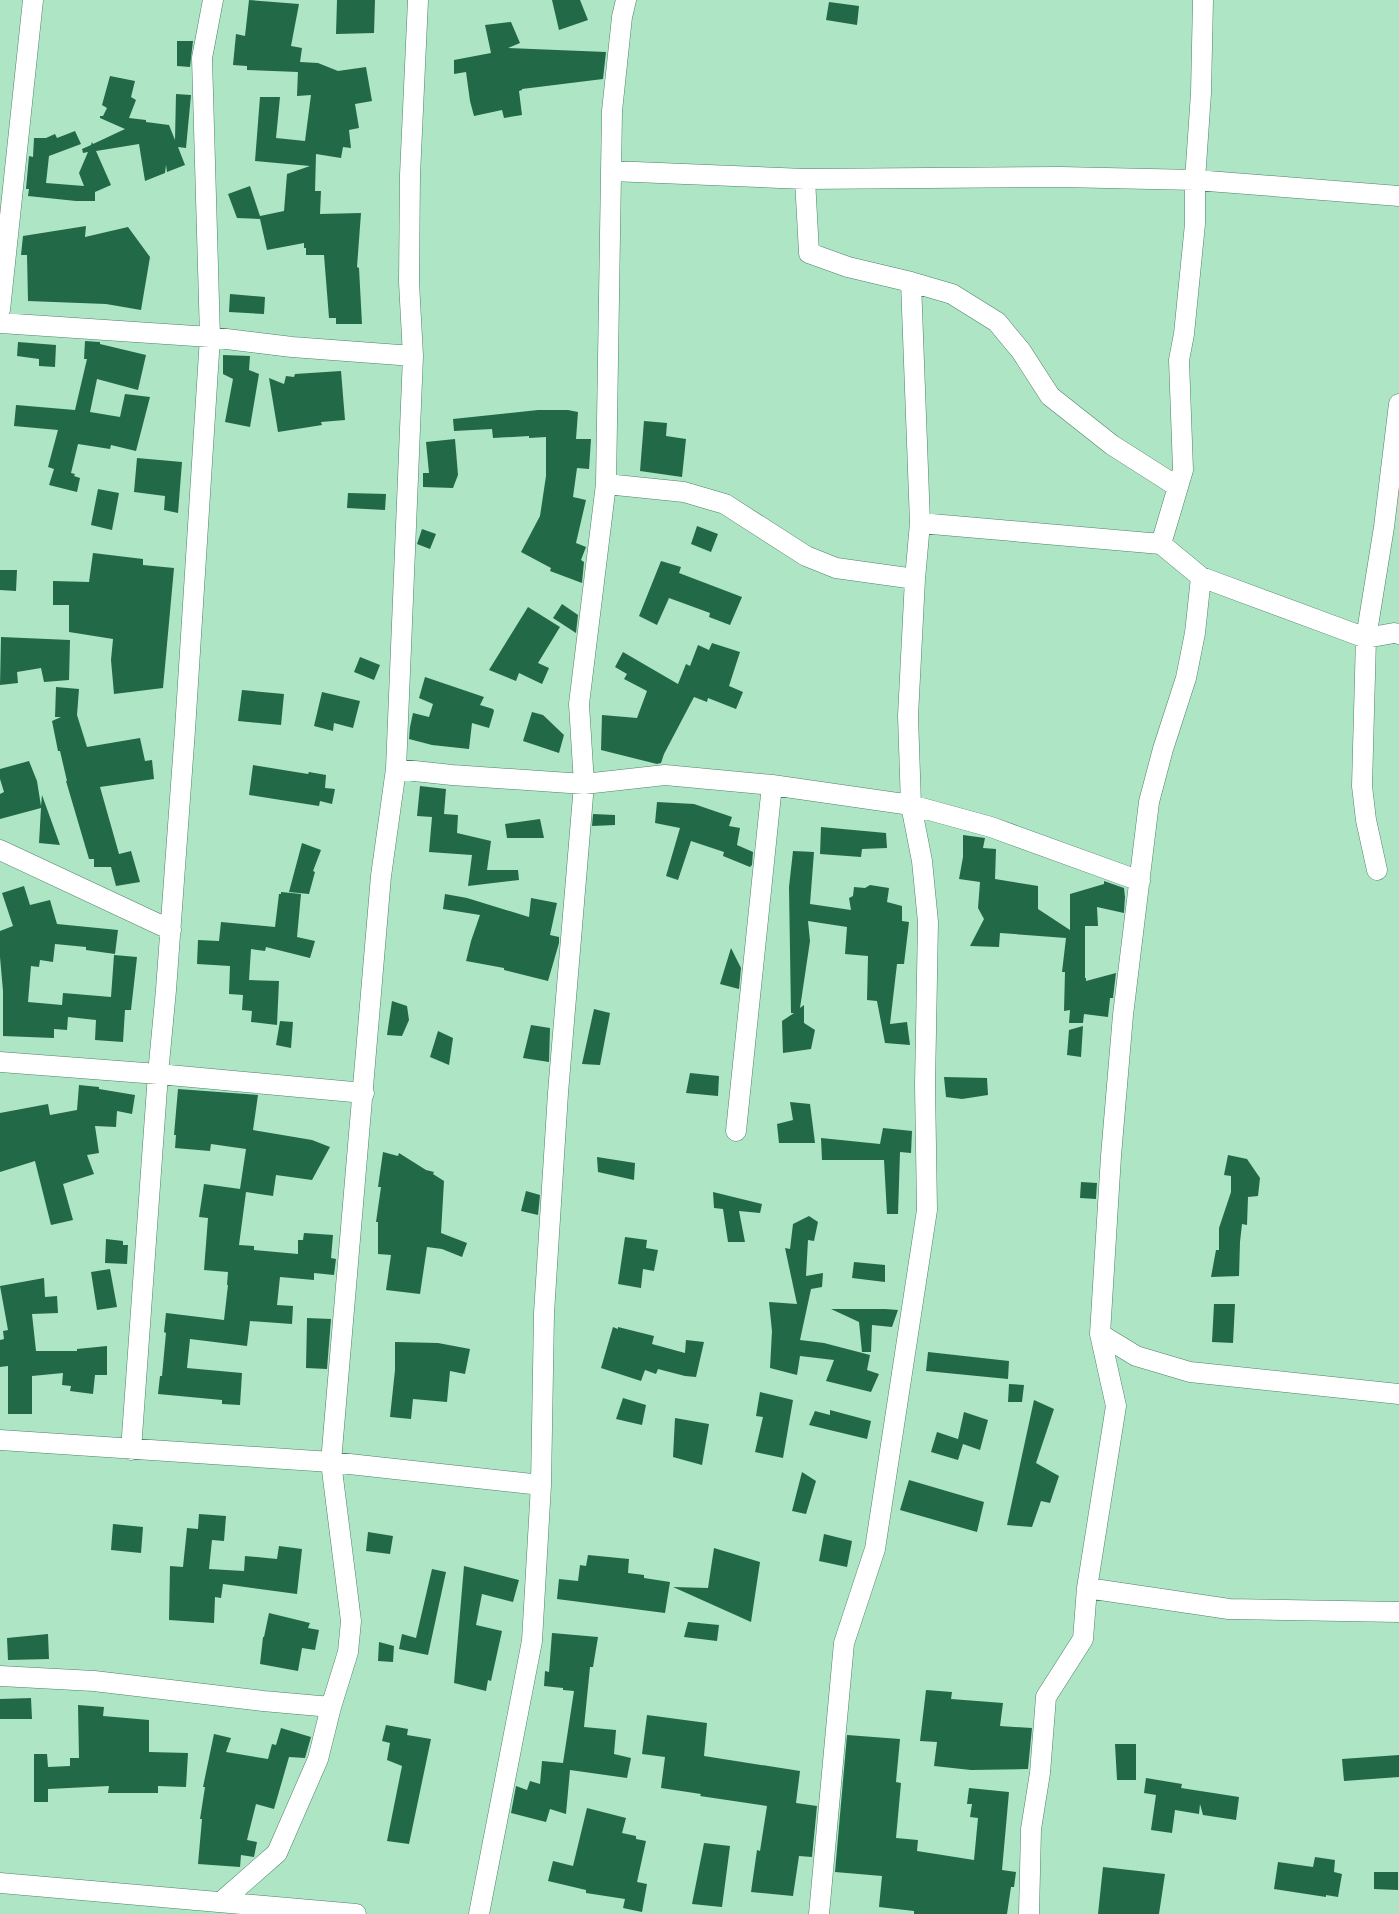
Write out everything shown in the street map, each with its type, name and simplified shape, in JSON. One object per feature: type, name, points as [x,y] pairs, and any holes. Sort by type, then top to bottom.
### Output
[{"type":"street","points":[[0,310],[33,0]]},
{"type":"street","points":[[131,1450],[170,930],[210,337],[202,58],[213,0]]},
{"type":"street","points":[[221,1902],[277,1853],[318,1758],[348,1652],[351,1621],[331,1462],[357,1150],[364,1093],[381,876],[396,769],[413,356],[409,282],[410,175],[418,0]]},
{"type":"street","points":[[479,1914],[532,1640],[540,1485],[544,1314],[558,1093],[584,784],[579,704],[606,484],[612,111],[622,17],[626,0]]},
{"type":"street","points":[[1160,544],[1183,470],[1179,360],[1184,334],[1195,224],[1195,180],[1204,0]]},
{"type":"street","points":[[611,171],[806,179],[1061,177],[1195,180],[1399,196]]},
{"type":"street","points":[[806,179],[809,253],[848,267],[952,294],[997,322],[1021,351],[1050,396],[1112,444],[1178,487]]},
{"type":"street","points":[[818,1914],[844,1644],[874,1549],[927,1210],[925,1085],[928,922],[922,861],[911,805],[908,716],[915,578],[920,523],[911,282]]},
{"type":"street","points":[[0,323],[210,337],[292,347],[413,356]]},
{"type":"street","points":[[1377,870],[1366,820],[1362,786],[1366,638],[1384,527],[1399,404]]},
{"type":"street","points":[[606,484],[684,492],[725,504],[806,556],[836,568],[915,578]]},
{"type":"street","points":[[920,523],[1160,544],[1201,577],[1366,638],[1394,633],[1399,634]]},
{"type":"street","points":[[1029,1914],[1031,1829],[1040,1773],[1046,1697],[1084,1639],[1087,1588],[1116,1406],[1100,1334],[1111,1166],[1123,1025],[1148,802],[1186,678],[1195,633],[1201,577]]},
{"type":"street","points":[[396,769],[452,775],[584,784],[664,776],[772,785],[911,805],[991,827],[1140,881]]},
{"type":"street","points":[[736,1131],[772,785]]},
{"type":"street","points":[[0,850],[170,930]]},
{"type":"street","points":[[0,1062],[364,1093]]},
{"type":"street","points":[[1100,1334],[1136,1356],[1190,1372],[1399,1394]]},
{"type":"street","points":[[0,1440],[331,1462],[540,1485]]},
{"type":"street","points":[[1087,1588],[1229,1609],[1399,1612]]},
{"type":"street","points":[[0,1676],[94,1681],[331,1707]]},
{"type":"street","points":[[0,1883],[356,1914]]},
{"type":"building","points":[[249,0],[299,4],[291,46],[302,48],[300,62],[318,63],[338,71],[366,67],[372,101],[355,104],[359,128],[349,130],[351,148],[343,147],[341,158],[316,154],[315,191],[321,191],[320,214],[361,213],[357,267],[359,268],[362,324],[336,324],[336,318],[329,318],[324,255],[306,255],[304,243],[267,250],[260,219],[237,218],[228,194],[250,186],[260,216],[284,211],[287,174],[310,166],[255,161],[260,97],[280,97],[276,138],[305,141],[311,95],[297,96],[298,72],[247,70],[247,66],[233,65],[236,34],[245,36]]},
{"type":"building","points":[[337,0],[375,0],[374,33],[336,34]]},
{"type":"building","points":[[552,0],[580,0],[588,20],[559,30]]},
{"type":"building","points":[[829,2],[859,6],[857,25],[826,20]]},
{"type":"building","points":[[511,22],[520,43],[508,48],[606,52],[603,79],[522,89],[519,91],[522,115],[504,118],[502,110],[474,116],[466,72],[454,74],[454,60],[491,53],[485,25]]},
{"type":"building","points":[[177,41],[193,41],[190,67],[177,66]]},
{"type":"building","points":[[110,76],[135,81],[131,97],[136,100],[129,118],[169,125],[175,140],[176,94],[191,95],[186,148],[178,147],[185,165],[167,172],[166,165],[165,173],[145,181],[139,144],[96,151],[111,185],[95,192],[95,201],[28,196],[29,189],[26,189],[29,156],[33,157],[34,138],[46,138],[55,134],[57,138],[75,131],[81,144],[49,156],[46,183],[84,186],[79,173],[88,152],[83,153],[82,149],[91,145],[92,142],[93,144],[125,129],[100,118],[107,108],[102,105]]},
{"type":"building","points":[[86,226],[85,237],[128,227],[150,257],[141,310],[106,304],[28,301],[27,255],[21,255],[23,236]]},
{"type":"building","points":[[230,294],[265,297],[264,314],[229,312]]},
{"type":"building","points":[[85,341],[100,342],[100,344],[146,355],[138,390],[97,379],[90,412],[120,417],[125,394],[150,397],[136,451],[111,445],[110,449],[78,444],[71,473],[80,478],[77,492],[49,485],[54,469],[48,467],[58,430],[14,426],[16,405],[75,410],[87,359],[84,359]]},
{"type":"building","points":[[18,342],[56,345],[55,367],[39,366],[39,359],[17,356]]},
{"type":"building","points":[[223,355],[250,356],[249,370],[259,374],[250,427],[225,422],[233,379],[223,374]]},
{"type":"building","points":[[341,371],[345,420],[321,422],[322,425],[278,432],[269,378],[284,384],[286,376],[294,377],[295,374]]},
{"type":"building","points":[[538,410],[578,412],[576,439],[591,439],[589,469],[577,468],[573,497],[586,500],[576,543],[586,547],[581,560],[584,562],[582,583],[550,571],[551,568],[521,552],[540,516],[546,476],[546,437],[493,438],[492,429],[454,431],[453,419]]},
{"type":"building","points":[[644,421],[667,423],[666,436],[686,439],[682,477],[640,471]]},
{"type":"building","points":[[455,439],[458,475],[453,488],[423,487],[423,473],[429,473],[426,442]]},
{"type":"building","points":[[137,458],[182,462],[178,513],[164,510],[165,496],[134,492]]},
{"type":"building","points":[[98,489],[119,493],[112,530],[91,525]]},
{"type":"building","points":[[348,493],[386,494],[385,510],[347,508]]},
{"type":"building","points":[[697,526],[718,534],[711,552],[691,544]]},
{"type":"building","points":[[422,529],[436,534],[430,549],[417,544]]},
{"type":"building","points":[[93,553],[143,559],[143,565],[174,568],[163,688],[114,694],[111,660],[113,639],[69,632],[69,605],[53,605],[53,581],[89,582]]},
{"type":"building","points":[[661,561],[681,567],[679,573],[742,597],[730,625],[709,617],[710,613],[669,598],[657,625],[639,616]]},
{"type":"building","points":[[0,570],[17,570],[16,591],[0,590]]},
{"type":"building","points":[[562,604],[578,615],[576,633],[553,618]]},
{"type":"building","points":[[528,607],[560,627],[538,663],[549,668],[542,684],[519,673],[516,681],[489,670]]},
{"type":"building","points":[[1,637],[70,640],[69,680],[44,682],[41,668],[17,672],[18,683],[0,685]]},
{"type":"building","points":[[712,643],[740,652],[729,686],[743,692],[736,709],[708,698],[707,702],[694,697],[661,763],[657,764],[601,750],[602,715],[637,718],[647,691],[624,679],[627,674],[615,667],[623,652],[678,684],[686,664],[690,666],[698,645],[709,650]]},
{"type":"building","points":[[360,657],[380,665],[374,680],[354,672]]},
{"type":"building","points":[[425,677],[484,697],[480,705],[493,709],[489,728],[472,723],[469,749],[432,745],[409,739],[413,713],[429,717],[433,704],[419,698]]},
{"type":"building","points":[[56,687],[79,689],[77,715],[87,747],[140,738],[145,761],[152,760],[154,779],[100,787],[119,854],[131,851],[140,882],[116,886],[111,867],[94,867],[94,859],[89,859],[66,781],[52,721],[61,717],[55,717]]},
{"type":"building","points":[[242,690],[284,694],[281,725],[238,721]]},
{"type":"building","points":[[322,692],[360,701],[353,728],[334,723],[333,731],[314,726]]},
{"type":"building","points":[[532,712],[543,715],[564,735],[559,753],[523,741]]},
{"type":"building","points":[[29,761],[37,781],[41,806],[42,795],[60,845],[39,843],[41,808],[0,819],[0,794],[4,792],[0,779],[0,769]]},
{"type":"building","points":[[253,765],[326,775],[325,788],[335,789],[332,804],[320,801],[319,806],[249,795]]},
{"type":"building","points":[[420,786],[446,789],[444,814],[458,815],[457,833],[491,841],[487,870],[518,870],[519,880],[468,886],[472,855],[429,852],[432,817],[417,816]]},
{"type":"building","points":[[657,802],[694,804],[732,817],[729,826],[740,828],[737,845],[753,852],[752,865],[750,867],[723,856],[724,852],[691,841],[678,880],[666,876],[680,828],[655,823]]},
{"type":"building","points":[[593,814],[615,815],[615,825],[592,826]]},
{"type":"building","points":[[540,819],[544,838],[507,838],[505,824]]},
{"type":"building","points":[[821,827],[886,833],[887,848],[862,849],[861,857],[820,854]]},
{"type":"building","points":[[963,835],[985,838],[983,848],[996,849],[995,879],[1038,886],[1038,909],[1070,930],[1070,894],[1104,884],[1104,881],[1124,888],[1124,913],[1097,907],[1098,926],[1085,926],[1086,981],[1116,973],[1113,998],[1110,998],[1108,1017],[1084,1014],[1083,1023],[1069,1023],[1070,1010],[1064,1011],[1065,972],[1062,972],[1066,938],[1000,933],[999,947],[970,946],[984,919],[978,908],[980,882],[959,879],[963,857]]},
{"type":"building","points":[[302,843],[321,850],[313,871],[315,872],[309,894],[289,892]]},
{"type":"building","points":[[793,851],[814,852],[810,904],[851,910],[849,898],[853,896],[854,887],[865,888],[870,885],[889,888],[887,902],[902,906],[902,921],[909,922],[904,964],[897,964],[890,1024],[907,1022],[910,1045],[885,1043],[877,1001],[867,1000],[868,956],[845,954],[847,927],[808,921],[810,941],[800,1008],[804,1005],[804,1023],[815,1030],[811,1049],[783,1053],[782,1021],[794,1013],[791,1013],[789,887]]},
{"type":"building","points":[[24,886],[30,905],[50,900],[57,924],[118,930],[115,954],[86,950],[86,947],[55,944],[53,962],[40,960],[39,967],[31,966],[28,1002],[62,1005],[63,993],[111,997],[114,955],[137,957],[131,1010],[125,1010],[123,1042],[95,1040],[96,1020],[68,1017],[67,1030],[54,1029],[54,1038],[3,1036],[0,931],[13,926],[2,893]]},
{"type":"building","points":[[281,892],[301,894],[297,937],[315,941],[310,958],[266,947],[265,951],[251,949],[249,980],[279,981],[277,1025],[251,1022],[252,1011],[242,1010],[243,995],[229,994],[230,966],[197,964],[198,940],[219,941],[221,922],[275,927],[279,894]]},
{"type":"building","points":[[445,894],[467,898],[529,917],[531,898],[557,903],[550,935],[559,937],[559,943],[548,981],[504,970],[504,968],[466,961],[480,915],[443,909]]},
{"type":"building","points":[[731,948],[741,968],[739,989],[720,984]]},
{"type":"building","points":[[392,1001],[407,1006],[409,1020],[402,1036],[387,1035]]},
{"type":"building","points":[[594,1009],[610,1013],[600,1065],[582,1064]]},
{"type":"building","points":[[280,1021],[293,1022],[291,1048],[276,1045]]},
{"type":"building","points":[[531,1025],[550,1028],[549,1062],[523,1058]]},
{"type":"building","points":[[1083,1026],[1081,1057],[1067,1055],[1069,1030]]},
{"type":"building","points":[[438,1031],[453,1038],[449,1065],[430,1057]]},
{"type":"building","points":[[690,1073],[719,1076],[718,1096],[686,1093]]},
{"type":"building","points":[[944,1077],[987,1078],[988,1095],[962,1099],[946,1097]]},
{"type":"building","points":[[79,1085],[99,1087],[99,1089],[135,1095],[132,1114],[117,1111],[116,1127],[95,1126],[99,1153],[87,1155],[94,1174],[63,1184],[73,1220],[51,1225],[35,1161],[0,1172],[0,1113],[48,1104],[50,1115],[77,1110]]},
{"type":"building","points":[[178,1089],[258,1095],[253,1130],[312,1140],[330,1147],[312,1180],[276,1175],[273,1196],[246,1192],[239,1245],[254,1246],[254,1250],[298,1254],[298,1240],[303,1240],[304,1233],[333,1235],[331,1258],[336,1259],[334,1275],[314,1273],[314,1280],[280,1277],[277,1305],[293,1306],[292,1324],[250,1321],[247,1346],[190,1339],[187,1368],[242,1373],[240,1405],[222,1404],[222,1400],[158,1394],[160,1376],[162,1376],[166,1313],[224,1320],[228,1272],[204,1270],[208,1218],[199,1217],[204,1184],[240,1189],[246,1149],[211,1144],[210,1151],[175,1148],[176,1135],[174,1135]]},
{"type":"building","points":[[790,1102],[810,1104],[815,1143],[779,1143],[777,1124],[793,1120]]},
{"type":"building","points":[[883,1128],[912,1131],[911,1153],[900,1152],[898,1214],[887,1214],[884,1160],[822,1160],[821,1138],[880,1144]]},
{"type":"building","points":[[383,1152],[398,1156],[399,1153],[426,1170],[434,1172],[433,1174],[444,1181],[441,1233],[467,1243],[462,1257],[442,1249],[427,1247],[420,1294],[386,1290],[391,1255],[378,1254],[378,1222],[376,1222]]},
{"type":"building","points":[[1228,1155],[1247,1159],[1260,1178],[1258,1196],[1248,1197],[1247,1225],[1242,1224],[1239,1276],[1211,1277],[1216,1250],[1219,1250],[1219,1228],[1231,1192],[1231,1176],[1224,1175]]},
{"type":"building","points":[[597,1157],[635,1163],[634,1180],[598,1172]]},
{"type":"building","points":[[1081,1182],[1097,1183],[1096,1199],[1080,1198]]},
{"type":"building","points":[[526,1191],[540,1195],[538,1215],[521,1211]]},
{"type":"building","points":[[713,1192],[762,1204],[760,1213],[739,1211],[745,1242],[728,1242],[723,1209],[714,1208]]},
{"type":"building","points":[[809,1216],[818,1222],[814,1241],[808,1240],[806,1276],[823,1273],[822,1287],[811,1289],[800,1340],[824,1343],[870,1355],[867,1370],[879,1374],[871,1392],[826,1381],[834,1360],[800,1356],[797,1375],[770,1368],[772,1331],[769,1302],[797,1304],[785,1248],[790,1249],[793,1224]]},
{"type":"building","points":[[625,1237],[647,1240],[646,1248],[658,1250],[654,1271],[643,1269],[641,1288],[618,1284]]},
{"type":"building","points":[[106,1239],[123,1241],[123,1245],[128,1245],[127,1264],[105,1263]]},
{"type":"building","points":[[854,1262],[885,1265],[885,1282],[852,1278]]},
{"type":"building","points":[[110,1269],[117,1307],[97,1310],[91,1272]]},
{"type":"building","points":[[44,1278],[45,1297],[57,1296],[58,1313],[32,1314],[36,1351],[77,1351],[77,1349],[107,1346],[107,1375],[95,1375],[93,1394],[70,1391],[71,1386],[62,1385],[63,1373],[32,1376],[32,1414],[8,1414],[8,1366],[0,1367],[0,1340],[4,1339],[3,1331],[8,1330],[0,1286]]},
{"type":"building","points":[[1214,1304],[1235,1304],[1233,1343],[1212,1342]]},
{"type":"building","points":[[831,1309],[898,1310],[892,1327],[872,1325],[871,1352],[862,1352],[859,1322]]},
{"type":"building","points":[[307,1318],[331,1319],[327,1369],[306,1368]]},
{"type":"building","points":[[613,1327],[654,1336],[652,1344],[685,1353],[686,1340],[704,1342],[696,1377],[658,1369],[656,1374],[645,1370],[641,1381],[601,1368]]},
{"type":"building","points":[[395,1342],[438,1343],[470,1349],[465,1374],[450,1371],[447,1402],[413,1399],[411,1419],[390,1417],[395,1370]]},
{"type":"building","points":[[928,1352],[1009,1361],[1008,1379],[926,1371]]},
{"type":"building","points":[[1009,1384],[1024,1385],[1022,1402],[1008,1402]]},
{"type":"building","points":[[760,1392],[793,1400],[783,1458],[755,1452],[763,1417],[756,1416]]},
{"type":"building","points":[[623,1398],[646,1405],[642,1425],[616,1419]]},
{"type":"building","points":[[1034,1400],[1054,1409],[1036,1463],[1059,1476],[1050,1503],[1041,1501],[1032,1527],[1007,1525]]},
{"type":"building","points":[[830,1410],[871,1421],[867,1439],[809,1425],[815,1411],[830,1415]]},
{"type":"building","points":[[964,1412],[988,1420],[980,1450],[963,1444],[958,1460],[931,1452],[937,1432],[958,1439]]},
{"type":"building","points":[[675,1418],[709,1424],[702,1465],[673,1457]]},
{"type":"building","points":[[802,1472],[816,1481],[806,1514],[792,1511]]},
{"type":"building","points":[[909,1480],[984,1502],[977,1532],[900,1510]]},
{"type":"building","points":[[199,1514],[226,1516],[224,1541],[212,1540],[209,1569],[244,1571],[245,1556],[277,1559],[279,1546],[302,1549],[297,1594],[223,1584],[221,1598],[215,1597],[214,1623],[169,1620],[170,1566],[183,1567],[187,1528],[198,1529]]},
{"type":"building","points":[[113,1524],[143,1527],[141,1553],[111,1550]]},
{"type":"building","points":[[368,1532],[393,1536],[390,1554],[366,1551]]},
{"type":"building","points":[[824,1534],[852,1541],[847,1567],[819,1561]]},
{"type":"building","points":[[714,1548],[760,1562],[751,1622],[673,1587],[708,1588]]},
{"type":"building","points":[[588,1555],[629,1559],[628,1573],[644,1575],[644,1578],[670,1582],[665,1613],[557,1599],[559,1579],[578,1581],[580,1565],[586,1566]]},
{"type":"building","points":[[464,1566],[519,1580],[513,1602],[482,1594],[476,1625],[502,1631],[491,1681],[488,1680],[486,1691],[454,1683]]},
{"type":"building","points":[[432,1569],[446,1572],[428,1655],[399,1649],[402,1634],[416,1638]]},
{"type":"building","points":[[269,1613],[310,1623],[308,1628],[319,1630],[315,1650],[302,1648],[298,1671],[260,1664],[263,1637]]},
{"type":"building","points":[[688,1622],[719,1625],[717,1641],[684,1637]]},
{"type":"building","points":[[552,1633],[598,1637],[593,1667],[590,1667],[584,1727],[616,1730],[614,1754],[631,1758],[627,1778],[570,1770],[566,1814],[550,1809],[546,1822],[511,1813],[516,1786],[527,1790],[530,1781],[540,1784],[542,1761],[563,1763],[574,1691],[544,1686],[545,1671],[549,1672]]},
{"type":"building","points":[[48,1634],[49,1659],[8,1660],[7,1638]]},
{"type":"building","points":[[379,1642],[394,1646],[393,1662],[378,1661]]},
{"type":"building","points":[[926,1690],[952,1692],[951,1699],[1003,1703],[1000,1726],[1032,1728],[1028,1769],[971,1770],[934,1766],[937,1742],[920,1741]]},
{"type":"building","points":[[31,1698],[32,1719],[0,1719],[0,1699]]},
{"type":"building","points":[[78,1705],[104,1707],[103,1716],[149,1720],[149,1752],[188,1753],[186,1787],[158,1786],[158,1793],[108,1793],[109,1786],[48,1789],[48,1802],[34,1802],[34,1754],[47,1754],[48,1767],[70,1766],[70,1758],[79,1758]]},
{"type":"building","points":[[647,1715],[707,1723],[704,1756],[800,1771],[796,1803],[817,1806],[812,1857],[799,1856],[793,1896],[751,1892],[757,1850],[760,1851],[767,1806],[661,1788],[665,1757],[642,1754]]},
{"type":"building","points":[[386,1725],[408,1729],[407,1735],[431,1739],[409,1844],[387,1841],[402,1766],[387,1760],[390,1743],[382,1741]]},
{"type":"building","points":[[281,1728],[311,1737],[305,1758],[289,1757],[274,1809],[256,1804],[247,1840],[257,1842],[254,1857],[241,1855],[240,1867],[198,1864],[202,1819],[200,1819],[205,1787],[203,1787],[214,1734],[231,1738],[226,1752],[268,1759],[272,1744],[276,1745]]},
{"type":"building","points":[[847,1735],[900,1739],[896,1782],[901,1783],[896,1838],[918,1840],[917,1851],[974,1860],[978,1818],[970,1817],[972,1804],[967,1804],[969,1788],[1009,1792],[1002,1870],[1016,1872],[1014,1887],[1011,1887],[1007,1914],[914,1914],[914,1911],[879,1907],[882,1876],[835,1872]]},
{"type":"building","points":[[1115,1744],[1136,1744],[1136,1780],[1117,1780]]},
{"type":"building","points":[[1399,1755],[1399,1777],[1344,1781],[1342,1759]]},
{"type":"building","points":[[1146,1778],[1182,1784],[1181,1788],[1239,1797],[1236,1820],[1203,1815],[1200,1804],[1199,1814],[1175,1810],[1172,1833],[1151,1830],[1156,1795],[1144,1793]]},
{"type":"building","points":[[587,1808],[626,1818],[622,1833],[636,1836],[636,1839],[646,1841],[637,1882],[647,1884],[642,1912],[623,1908],[625,1899],[586,1893],[586,1890],[548,1881],[553,1861],[573,1866]]},
{"type":"building","points":[[704,1843],[730,1846],[722,1907],[692,1904]]},
{"type":"building","points":[[1315,1857],[1335,1860],[1334,1872],[1342,1874],[1338,1897],[1274,1889],[1278,1862],[1313,1867]]},
{"type":"building","points":[[1103,1867],[1165,1874],[1159,1914],[1098,1914]]},
{"type":"building","points":[[1374,1872],[1398,1872],[1398,1890],[1374,1889]]}]
